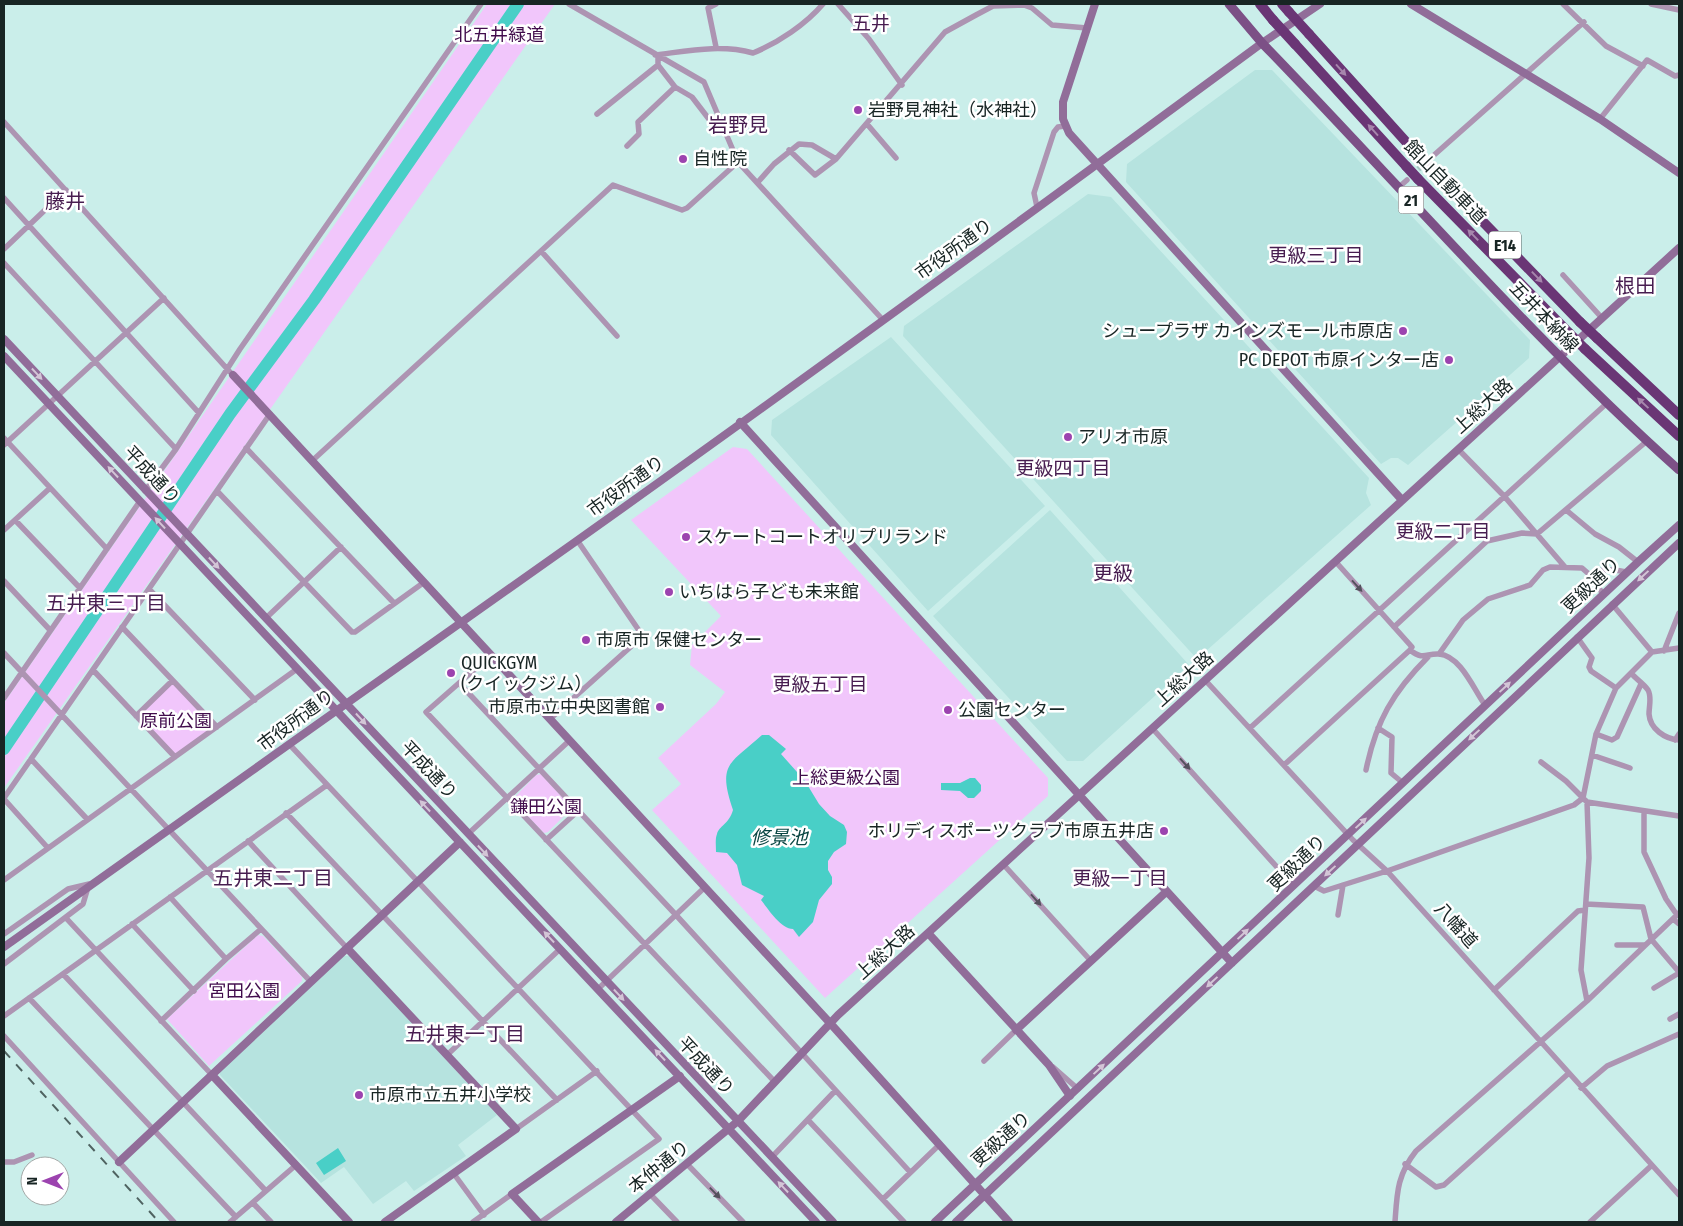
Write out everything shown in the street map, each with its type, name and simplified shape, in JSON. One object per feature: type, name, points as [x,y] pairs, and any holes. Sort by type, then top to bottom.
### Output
[{"type":"highway","name":"館山自動車道","points":[[1260,4],[1418,179],[1568,333],[1679,436]]},
{"type":"highway","name":"館山自動車道","points":[[1286,8],[1417,154],[1431,162],[1580,322],[1679,415]]},
{"type":"main road","name":"五井本納線","points":[[1228,4],[1262,43],[1559,357],[1606,404],[1679,470]]},
{"type":"street","points":[[145,491],[230,372],[240,349],[481,4]]},
{"type":"street","points":[[568,4],[704,82],[738,162],[883,320]]},
{"type":"street","points":[[716,4],[708,8],[716,48]]},
{"type":"street","points":[[656,56],[716,48],[735,48],[753,52],[795,28],[815,13],[823,4]]},
{"type":"street","points":[[838,4],[868,38],[902,84]]},
{"type":"street","points":[[1095,4],[1063,102],[1062,110],[1065,126],[1069,133],[1402,500]]},
{"type":"street","name":"市役所通り","points":[[4,947],[89,884],[290,745],[345,702],[577,540],[1097,165],[1262,43],[1320,4]]},
{"type":"street","points":[[1411,4],[1600,119],[1679,173]]},
{"type":"street","points":[[1563,4],[1584,22],[1606,46],[1643,66]]},
{"type":"street","points":[[1651,4],[1679,10]]},
{"type":"street","points":[[789,150],[815,175],[836,159],[945,32],[993,6],[1024,5],[1032,8],[1052,25],[1087,28]]},
{"type":"street","points":[[1431,162],[1524,74],[1584,22]]},
{"type":"street","points":[[656,56],[658,65],[675,87],[692,97],[715,127],[725,133]]},
{"type":"street","points":[[1600,119],[1647,60],[1674,76],[1679,75]]},
{"type":"street","points":[[597,114],[658,65]]},
{"type":"street","points":[[627,146],[639,134],[638,122],[675,87]]},
{"type":"street","points":[[4,122],[423,583],[830,1023],[938,1146],[1008,1222]]},
{"type":"street","points":[[867,124],[896,158]]},
{"type":"street","points":[[1037,207],[1034,193],[1054,132],[1058,127],[1065,126]]},
{"type":"street","points":[[758,182],[789,150],[806,143],[836,159]]},
{"type":"street","points":[[313,460],[613,185],[682,210],[687,208],[738,162]]},
{"type":"street","points":[[1399,187],[1407,180]]},
{"type":"street","points":[[4,249],[66,190]]},
{"type":"street","points":[[4,198],[199,413]]},
{"type":"street","name":"上総大路","points":[[774,1081],[830,1023],[1679,248]]},
{"type":"street","points":[[541,251],[617,336]]},
{"type":"street","points":[[4,263],[176,450]]},
{"type":"street","points":[[1563,275],[1602,318]]},
{"type":"street","points":[[106,549],[5,441],[58,397],[164,298]]},
{"type":"street","name":"平成通り","points":[[4,339],[833,1222]]},
{"type":"street","name":"平成通り","points":[[4,356],[816,1222]]},
{"type":"street","points":[[1250,728],[1606,404]]},
{"type":"street","points":[[47,847],[4,798],[59,713],[93,670],[270,414]]},
{"type":"street","points":[[740,422],[1232,963]]},
{"type":"street","points":[[1394,627],[1487,541],[1522,533],[1537,534],[1647,441]]},
{"type":"street","points":[[246,448],[394,603]]},
{"type":"street","points":[[1458,449],[1504,496],[1566,567]]},
{"type":"street","points":[[4,530],[50,488]]},
{"type":"street","points":[[217,491],[352,632],[355,632],[423,583]]},
{"type":"street","points":[[4,698],[24,674],[50,630],[140,501]]},
{"type":"street","points":[[1566,510],[1595,534],[1619,547],[1638,562]]},
{"type":"street","points":[[15,520],[79,588]]},
{"type":"street","name":"更級通り","points":[[935,1222],[1627,572],[1679,526]]},
{"type":"street","points":[[550,719],[636,642],[640,632],[577,540]]},
{"type":"street","name":"更級通り","points":[[956,1222],[1679,543]]},
{"type":"street","points":[[266,618],[340,547]]},
{"type":"street","points":[[1284,765],[1412,647],[1335,561]]},
{"type":"street","points":[[1410,650],[1418,656],[1428,657],[1439,654],[1463,620],[1488,599],[1530,585],[1543,570],[1550,567],[1582,568],[1590,575],[1604,594]]},
{"type":"street","points":[[1590,575],[1595,571],[1612,569],[1627,572]]},
{"type":"street","points":[[4,581],[50,630]]},
{"type":"street","points":[[149,589],[255,700]]},
{"type":"street","points":[[1612,604],[1652,652]]},
{"type":"street","points":[[1664,651],[1679,613]]},
{"type":"street","points":[[122,627],[217,727]]},
{"type":"street","points":[[1577,637],[1592,658],[1589,667],[1592,671],[1616,688]]},
{"type":"street","points":[[1586,1000],[1581,970],[1589,858],[1585,800],[1596,734],[1616,688],[1652,652],[1679,648]]},
{"type":"street","points":[[4,653],[311,982]]},
{"type":"street","points":[[1439,654],[1454,661],[1463,671],[1485,705]]},
{"type":"street","points":[[491,655],[426,712],[774,1081]]},
{"type":"street","points":[[1366,770],[1373,738],[1378,728],[1400,688],[1428,657]]},
{"type":"street","points":[[4,880],[47,847],[297,669]]},
{"type":"street","points":[[93,670],[175,756]]},
{"type":"street","points":[[1631,673],[1648,689],[1650,696],[1649,716],[1653,726],[1664,737],[1677,740],[1679,734]]},
{"type":"street","name":"八幡道","points":[[1205,680],[1358,845],[1387,871],[1679,1195]]},
{"type":"street","points":[[136,716],[172,681]]},
{"type":"street","points":[[458,683],[676,915],[910,1172]]},
{"type":"street","points":[[1596,734],[1612,740],[1617,737],[1641,684]]},
{"type":"street","points":[[1152,728],[1294,886]]},
{"type":"street","points":[[1378,728],[1392,737],[1391,773],[1403,783]]},
{"type":"street","points":[[468,834],[569,741]]},
{"type":"street","points":[[290,745],[659,1139],[539,1222],[512,1194]]},
{"type":"street","points":[[1592,754],[1630,768]]},
{"type":"street","points":[[31,759],[88,819]]},
{"type":"street","points":[[1541,762],[1566,781],[1585,800]]},
{"type":"street","points":[[4,1016],[327,785]]},
{"type":"street","points":[[1314,886],[1324,891],[1343,885],[1545,816],[1585,800],[1679,816]]},
{"type":"street","points":[[546,840],[578,811]]},
{"type":"street","points":[[1644,811],[1644,852],[1679,924]]},
{"type":"street","points":[[286,813],[557,1100]]},
{"type":"street","points":[[248,841],[516,1129]]},
{"type":"street","points":[[119,1162],[460,842]]},
{"type":"street","points":[[1003,864],[1091,961]]},
{"type":"street","points":[[4,964],[83,904],[89,884]]},
{"type":"street","points":[[4,934],[68,889],[89,884]]},
{"type":"street","points":[[1338,915],[1343,885]]},
{"type":"street","points":[[598,989],[704,888]]},
{"type":"street","points":[[984,1061],[1166,892]]},
{"type":"street","points":[[170,897],[226,959]]},
{"type":"street","points":[[1494,990],[1585,907],[1643,906],[1651,939],[1679,973],[1654,988]]},
{"type":"street","points":[[1395,1222],[1400,1177],[1405,1164],[1416,1151],[1586,1000],[1676,916]]},
{"type":"street","points":[[66,918],[349,1222]]},
{"type":"street","points":[[132,924],[194,991]]},
{"type":"street","points":[[161,1022],[261,928]]},
{"type":"street","points":[[928,933],[1049,1065],[1078,1089]]},
{"type":"street","points":[[1617,945],[1644,945]]},
{"type":"street","points":[[447,1055],[560,949]]},
{"type":"street","points":[[63,974],[266,1191]]},
{"type":"street","points":[[29,998],[236,1217]]},
{"type":"street","points":[[1670,1019],[1679,1014]]},
{"type":"street","points":[[1581,1088],[1607,1066],[1679,1034]]},
{"type":"street","points":[[4,1036],[174,1222]]},
{"type":"street","points":[[1049,1065],[1070,1096]]},
{"type":"street","points":[[385,1222],[597,1071]]},
{"type":"street","points":[[1405,1164],[1436,1187],[1444,1185],[1569,1074]]},
{"type":"street","points":[[473,1222],[680,1076]]},
{"type":"street","name":"本仲通り","points":[[616,1222],[738,1121],[774,1081]]},
{"type":"street","points":[[772,1157],[835,1091]]},
{"type":"street","points":[[808,1120],[904,1222]]},
{"type":"street","points":[[883,1199],[938,1146]]},
{"type":"street","points":[[4,1162],[14,1162],[32,1155]]},
{"type":"street","points":[[687,1164],[741,1222]]},
{"type":"street","points":[[230,1222],[296,1165]]},
{"type":"street","points":[[1590,1222],[1652,1166]]},
{"type":"street","points":[[454,1174],[484,1215]]},
{"type":"street","points":[[650,1194],[677,1222]]},
{"type":"street","points":[[253,1202],[271,1222]]},
{"type":"shaded area","points":[[1255,70],[1272,70],[1530,340],[1529,358],[1408,465],[1398,458],[1391,458],[1381,464],[1126,182],[1127,164]]},
{"type":"shaded area","points":[[1088,194],[1111,197],[1369,478],[1366,493],[1371,505],[1197,659],[903,336],[904,326]]},
{"type":"shaded area","points":[[891,337],[1045,506],[928,611],[771,435],[772,420]]},
{"type":"shaded area","points":[[1050,510],[1189,665],[1083,761],[1067,761],[933,616]]},
{"type":"shaded area","name":"市原市立五井小学校","points":[[342,956],[350,956],[497,1115],[458,1145],[466,1156],[414,1191],[406,1181],[373,1204],[344,1167],[321,1183],[220,1075],[220,1071]]},
{"type":"green space","name":"北五井緑道","points":[[487,4],[555,4],[4,788],[4,703]]},
{"type":"green space","name":"上総更級公園","points":[[733,447],[747,449],[1048,778],[1048,796],[825,998],[652,810],[681,784],[658,758],[716,704],[725,692],[690,665],[692,645],[721,616],[631,520]]},
{"type":"green space","name":"原前公園","points":[[172,681],[217,727],[175,757],[136,716]]},
{"type":"green space","name":"鎌田公園","points":[[541,774],[572,808],[548,832],[544,833],[512,800],[536,775]]},
{"type":"green space","name":"宮田公園","points":[[258,935],[263,936],[302,977],[302,981],[209,1066],[167,1019]]},
{"type":"water","name":"修景池","points":[[762,735],[769,735],[786,749],[781,754],[805,781],[819,804],[830,816],[844,825],[847,832],[846,844],[834,852],[828,861],[828,870],[832,877],[832,884],[819,900],[813,922],[799,937],[793,929],[784,926],[771,913],[761,900],[764,896],[742,885],[737,865],[727,853],[716,852],[718,831],[729,819],[733,810],[726,783],[727,773],[735,759]]},
{"type":"water","points":[[970,778],[975,778],[981,785],[981,791],[974,798],[968,798],[960,791],[941,790],[941,783],[960,783]]},
{"type":"water","points":[[338,1148],[346,1161],[324,1175],[316,1163]]},
{"type":"waterway","points":[[4,749],[230,414],[314,300],[518,4]]},
{"type":"tunnel","points":[[1412,175],[1433,156]]},
{"type":"railway","points":[[4,1051],[159,1222]]},
{"type":"place","name":"岩野見神社（水神社）","points":[[858,110]]},
{"type":"place","name":"自性院","points":[[683,159]]},
{"type":"place","name":"シュープラザ カインズモール市原店","points":[[1403,331]]},
{"type":"place","name":"PC DEPOT 市原インター店","points":[[1449,360]]},
{"type":"place","name":"アリオ市原","points":[[1068,437]]},
{"type":"place","name":"スケートコートオリプリランド","points":[[686,537]]},
{"type":"place","name":"いちはら子ども未来館","points":[[669,592]]},
{"type":"place","name":"市原市 保健センター","points":[[586,640]]},
{"type":"place","name":"QUICKGYM (クイックジム）","points":[[451,673]]},
{"type":"place","name":"市原市立中央図書館","points":[[660,707]]},
{"type":"place","name":"公園センター","points":[[948,710]]},
{"type":"place","name":"ホリディスポーツクラブ市原五井店","points":[[1164,831]]},
{"type":"place","name":"市原市立五井小学校","points":[[359,1095]]},
{"type":"district","name":"五井","points":[[871,23]]},
{"type":"district","name":"岩野見","points":[[738,125]]},
{"type":"district","name":"藤井","points":[[65,201]]},
{"type":"district","name":"更級三丁目","points":[[1316,255]]},
{"type":"district","name":"根田","points":[[1635,286]]},
{"type":"district","name":"更級四丁目","points":[[1063,468]]},
{"type":"district","name":"更級二丁目","points":[[1443,531]]},
{"type":"district","name":"更級","points":[[1113,573]]},
{"type":"district","name":"五井東三丁目","points":[[106,603]]},
{"type":"district","name":"更級五丁目","points":[[820,684]]},
{"type":"district","name":"五井東二丁目","points":[[273,878]]},
{"type":"district","name":"更級一丁目","points":[[1120,878]]},
{"type":"district","name":"五井東一丁目","points":[[465,1034]]}]
